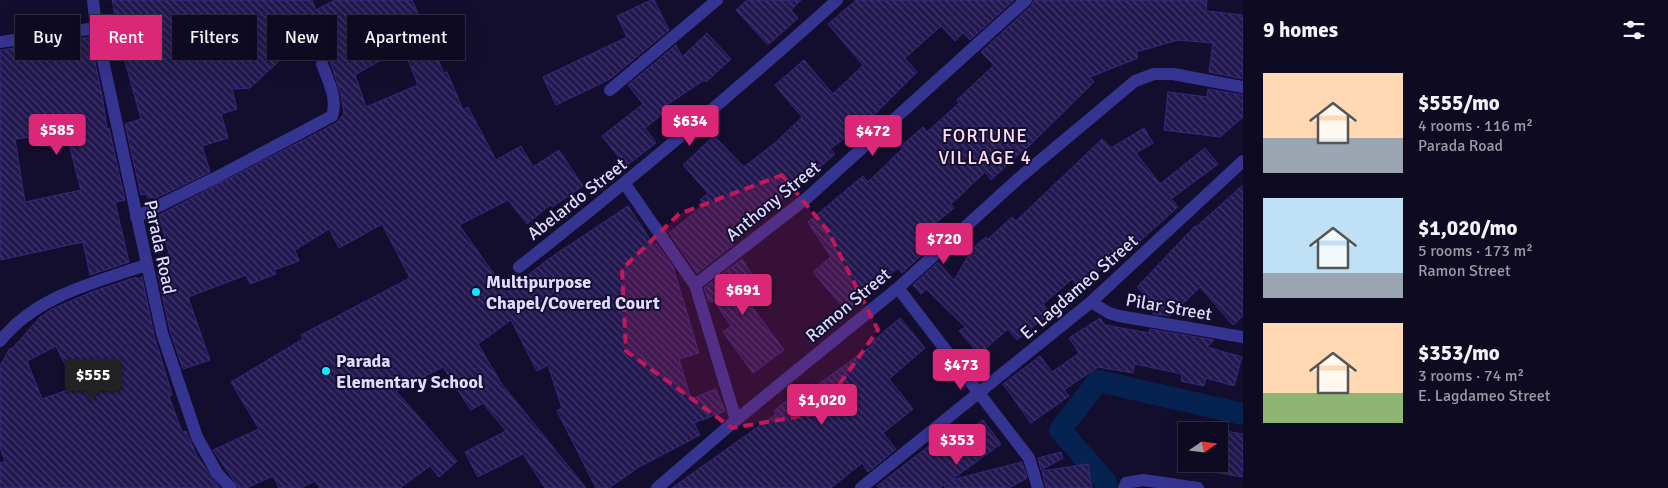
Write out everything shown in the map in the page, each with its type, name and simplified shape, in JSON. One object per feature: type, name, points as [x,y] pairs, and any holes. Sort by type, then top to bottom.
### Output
[{"type":"street","name":"Parada Road","points":[[93,0],[95,15]]},
{"type":"street","points":[[610,90],[717,0]]},
{"type":"street","name":"Abelardo Street","points":[[518,267],[625,184],[758,71],[837,0]]},
{"type":"street","name":"Anthony Street","points":[[695,285],[807,198],[1026,0]]},
{"type":"street","points":[[0,42],[90,29]]},
{"type":"street","name":"Parada Road","points":[[103,60],[162,333],[197,437],[217,473],[231,488]]},
{"type":"street","points":[[136,217],[218,177],[332,116],[334,110],[332,92],[322,64]]},
{"type":"street","name":"Ramon Street","points":[[657,488],[736,420],[898,288],[1018,180],[1135,81],[1154,74],[1173,74],[1243,87]]},
{"type":"street","name":"E. Lagdameo Street","points":[[861,488],[1091,302],[1243,161]]},
{"type":"street","points":[[625,184],[695,285],[736,420]]},
{"type":"street","points":[[0,341],[30,311],[57,296],[146,265]]},
{"type":"street","points":[[898,288],[1029,458],[1038,488]]},
{"type":"street","name":"Pilar Street","points":[[1091,302],[1109,313],[1120,316],[1243,337]]},
{"type":"street","points":[[1124,488],[1126,483],[1143,480],[1198,488]]},
{"type":"highlighted area","points":[[782,175],[828,231],[878,330],[819,413],[732,428],[626,351],[622,269],[679,214]]},
{"type":"building","points":[[112,0],[312,0],[316,10],[335,0],[412,0],[419,15],[347,15],[347,60],[381,60],[355,75],[366,107],[418,85],[408,60],[438,60],[444,73],[447,72],[463,110],[468,107],[496,160],[521,146],[533,167],[559,150],[583,186],[552,207],[550,205],[527,224],[508,200],[459,225],[507,292],[547,260],[628,206],[654,245],[656,243],[673,267],[699,353],[679,359],[691,399],[716,389],[725,411],[694,423],[700,435],[639,467],[609,488],[596,488],[557,411],[562,408],[548,365],[537,371],[511,320],[478,344],[501,383],[586,488],[545,488],[523,454],[478,477],[465,452],[506,431],[483,403],[471,410],[443,367],[396,391],[457,461],[439,477],[430,466],[400,488],[320,488],[315,481],[301,488],[279,488],[273,476],[247,488],[239,488],[213,450],[259,429],[231,382],[303,339],[301,335],[410,278],[382,224],[339,248],[329,229],[295,250],[299,261],[274,270],[276,274],[250,284],[246,275],[188,297],[210,360],[183,369],[170,331],[157,271],[172,265],[159,215],[336,123],[344,114],[341,95],[329,60],[337,60],[337,15],[267,15],[267,60],[280,60],[250,88],[232,89],[237,109],[221,114],[228,138],[202,146],[210,172],[154,199],[154,197],[148,198],[147,194],[141,195],[125,124],[141,119],[125,60],[162,60],[162,15],[115,15]]},
{"type":"building","points":[[654,0],[669,30],[610,79],[556,105],[543,77],[627,37],[617,16]]},
{"type":"building","points":[[747,0],[801,0],[791,10],[798,18],[768,45],[736,10]]},
{"type":"building","points":[[856,0],[1014,0],[970,40],[963,33],[955,41],[941,26],[905,58],[917,72],[870,119],[830,149],[835,154],[782,200],[729,239],[733,245],[697,273],[669,233],[704,205],[700,200],[708,193],[683,165],[714,136],[744,167],[776,142],[802,117],[775,85],[804,60],[833,94],[863,65],[828,24]]},
{"type":"building","points":[[1034,0],[1207,0],[1206,11],[1243,15],[1243,79],[1209,72],[1213,43],[1178,40],[1136,52],[1138,58],[1090,77],[1094,82],[1024,151],[991,180],[985,172],[951,204],[954,208],[929,228],[936,235],[923,246],[927,250],[902,273],[898,268],[846,311],[813,272],[831,257],[808,222],[863,176],[868,182],[903,148],[901,146],[923,127],[927,132],[959,103],[957,100],[994,65],[981,52],[1031,6]]},
{"type":"building","points":[[707,33],[731,59],[706,82],[704,80],[667,105],[669,109],[645,128],[656,143],[626,166],[602,136],[643,104],[628,85],[676,45],[682,57]]},
{"type":"building","points":[[90,37],[90,60],[95,60],[107,129],[109,128],[125,200],[115,202],[129,262],[90,275],[83,242],[0,260],[0,50],[15,48],[15,60],[80,60],[80,38]],"holes":[[[66,133],[81,190],[25,202],[15,139]]]},
{"type":"building","points":[[1208,89],[1243,95],[1243,117],[1220,137],[1164,130],[1168,92],[1207,97]]},
{"type":"building","points":[[1144,128],[1153,143],[1136,153],[1160,184],[1205,148],[1218,164],[1171,199],[1178,207],[1113,265],[1110,261],[1080,288],[1072,279],[1043,304],[1050,313],[1017,340],[1008,329],[979,354],[959,331],[965,327],[926,289],[921,294],[913,285],[938,262],[954,280],[973,248],[986,237],[987,240],[1012,217],[1016,221],[1102,139],[1111,148]]},
{"type":"building","points":[[1243,185],[1243,316],[1233,325],[1200,287],[1170,316],[1153,314],[1155,305],[1137,287],[1195,226]]},
{"type":"building","points":[[742,259],[762,290],[747,300],[784,350],[753,373],[723,332],[731,326],[714,301],[709,302],[704,288]]},
{"type":"building","points":[[136,277],[137,279],[142,277],[154,335],[172,395],[169,396],[182,432],[186,431],[197,456],[220,488],[0,488],[0,463],[5,462],[0,447],[0,366],[10,348],[12,349],[40,317],[52,309],[89,293]],"holes":[[[56,346],[76,387],[42,399],[27,361]]]},
{"type":"building","points":[[900,318],[925,348],[889,379],[913,409],[883,433],[896,449],[868,472],[862,463],[831,488],[672,488],[776,414],[774,411],[798,391],[802,396],[874,344],[872,342]]},
{"type":"building","points":[[1100,318],[1105,325],[1149,333],[1150,329],[1214,340],[1207,347],[1242,357],[1234,386],[1206,378],[1204,386],[1181,381],[1182,374],[1135,364],[1133,373],[1098,367],[1064,390],[1069,396],[1031,423],[1003,384],[1040,356],[1052,372],[1079,353],[1069,338]]},
{"type":"building","points":[[983,420],[1001,444],[951,480],[1022,462],[1027,478],[1009,488],[945,488],[945,484],[940,488],[879,488],[877,486],[930,445],[937,454]]},
{"type":"building","points":[[1228,431],[1243,434],[1243,477],[1213,472],[1228,472]]},
{"type":"building","points":[[1061,452],[1063,458],[1041,470],[1038,458]]},
{"type":"building","points":[[1088,464],[1092,488],[1046,488],[1042,471]]},
{"type":"waterway","points":[[1106,488],[1106,482],[1060,430],[1098,381],[1243,414]]},
{"type":"place","name":"Multipurpose Chapel/Covered Court","points":[[476,292]]},
{"type":"place","name":"Parada Elementary School","points":[[326,371]]},
{"type":"district","name":"FORTUNE VILLAGE 4","points":[[985,146]]}]
